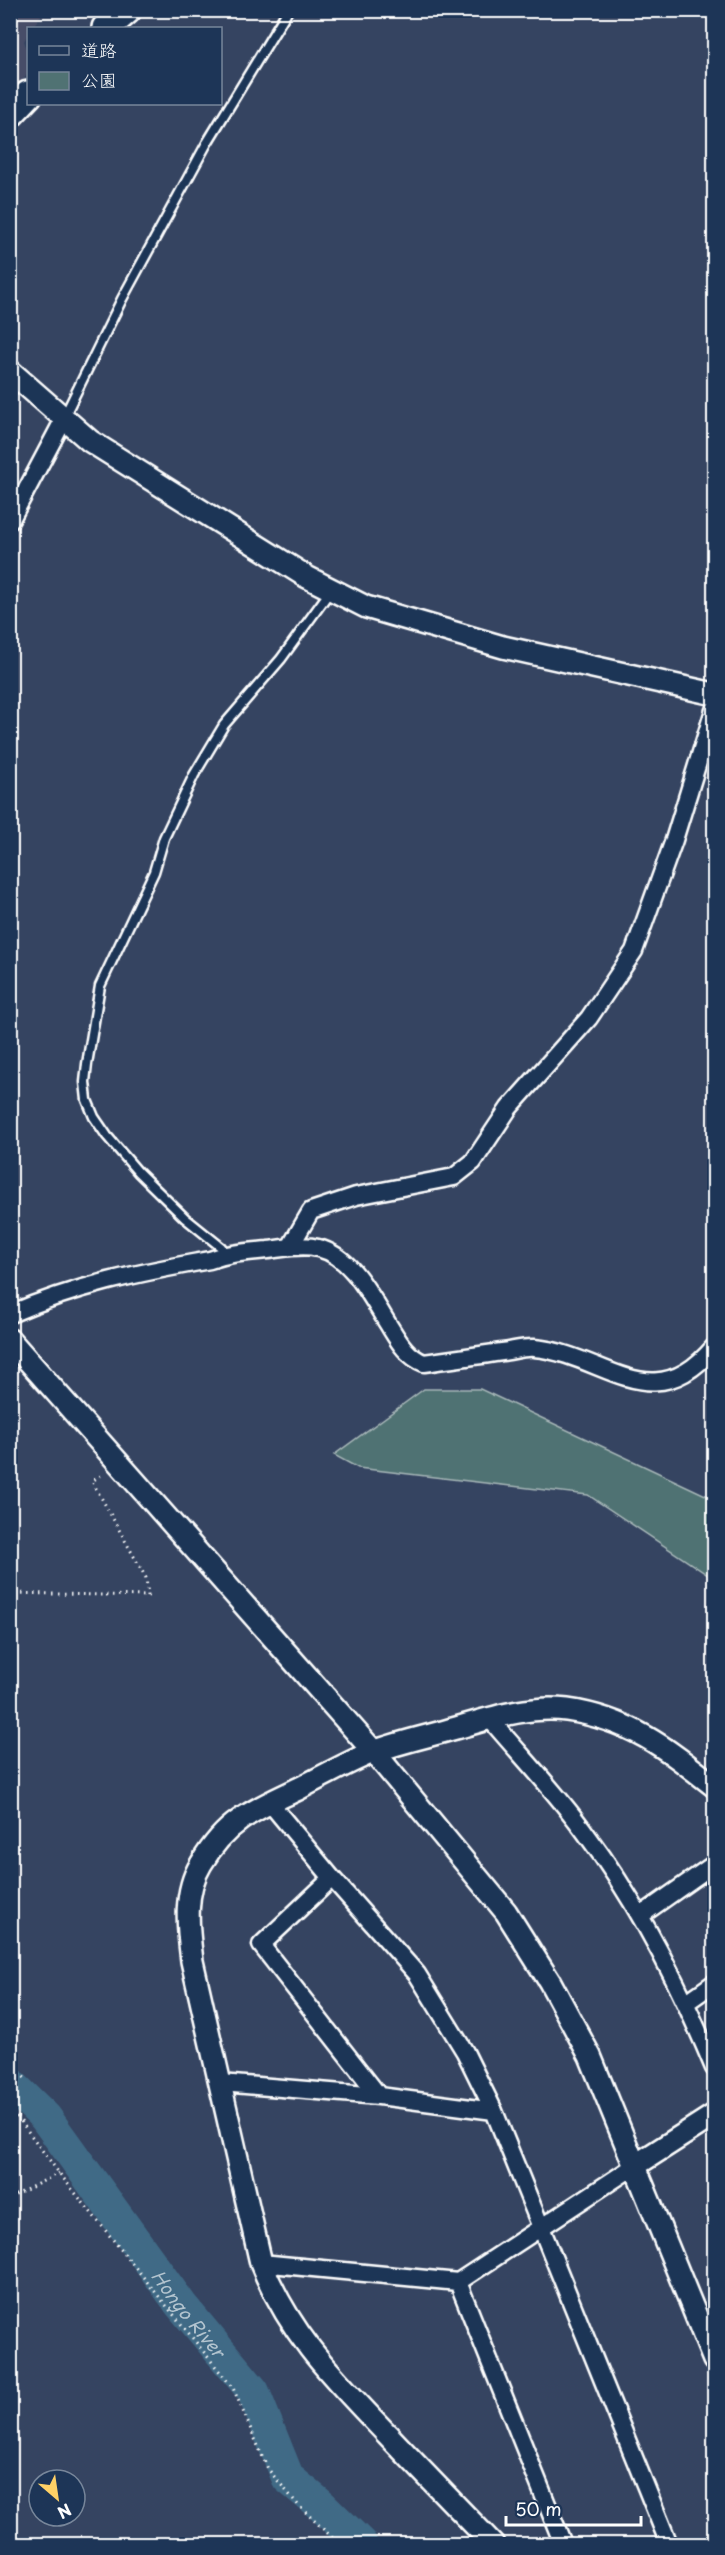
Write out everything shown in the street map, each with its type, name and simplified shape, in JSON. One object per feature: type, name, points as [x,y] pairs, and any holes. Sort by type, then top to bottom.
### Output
[{"type":"main road","points":[[107,27],[127,10]]},
{"type":"main road","points":[[10,114],[27,96]]},
{"type":"street","points":[[10,371],[90,441],[331,590],[366,607],[503,647],[714,694]]},
{"type":"street","points":[[10,520],[63,419]]},
{"type":"street","points":[[290,1247],[310,1211],[356,1196],[454,1177],[473,1162],[509,1108],[589,1018],[634,951],[674,840],[714,710]]},
{"type":"street","points":[[10,1314],[81,1287],[225,1254],[290,1247],[316,1247],[329,1251],[356,1275],[402,1347],[413,1359],[424,1363],[533,1348],[570,1357],[641,1382],[658,1383],[676,1378],[712,1357]]},
{"type":"street","points":[[10,1340],[374,1752],[487,1888],[530,1950],[590,2056],[714,2360]]},
{"type":"street","points":[[493,2544],[329,2374],[302,2340],[274,2296],[261,2263],[192,1961],[187,1924],[190,1892],[199,1866],[217,1841],[240,1820],[270,1803],[374,1752],[490,1719],[534,1710],[565,1710],[595,1715],[628,1726],[661,1746],[714,1785]]},
{"type":"street","points":[[490,1719],[587,1834],[640,1916],[687,2002],[714,2068]]},
{"type":"street","points":[[270,1803],[332,1878],[417,1974],[465,2052],[494,2111],[669,2544]]},
{"type":"street","points":[[640,1916],[714,1864]]},
{"type":"street","points":[[332,1878],[261,1945],[379,2096]]},
{"type":"street","points":[[687,2002],[714,1983]]},
{"type":"street","points":[[221,2083],[379,2096],[494,2111]]},
{"type":"street","points":[[261,2263],[458,2282],[714,2115]]},
{"type":"street","points":[[458,2282],[563,2544]]},
{"type":"lane","points":[[63,419],[122,299],[201,153],[288,10]]},
{"type":"lane","points":[[225,1254],[221,1247],[185,1218],[138,1172],[107,1136],[94,1118],[87,1100],[85,1082],[87,1064],[100,986],[154,872],[164,838],[194,775],[224,725],[281,659],[331,590]]},
{"type":"path","points":[[10,1593],[148,1596],[147,1578],[92,1481],[119,1464]]},
{"type":"path","points":[[10,2065],[27,2080]]},
{"type":"path","points":[[10,2107],[59,2173],[234,2388],[268,2469],[299,2506],[339,2544]]},
{"type":"path","points":[[10,2198],[59,2173]]},
{"type":"shaded area","points":[[11,10],[44,11],[33,27],[27,27],[27,36],[24,41],[27,50],[27,75],[11,93]]},
{"type":"green space","points":[[424,1389],[480,1389],[714,1499],[714,1579],[588,1495],[358,1468],[334,1455]]},
{"type":"waterway","name":"Hongo River","points":[[10,2083],[45,2117],[181,2305],[253,2391],[288,2478],[323,2507],[361,2544]]}]
